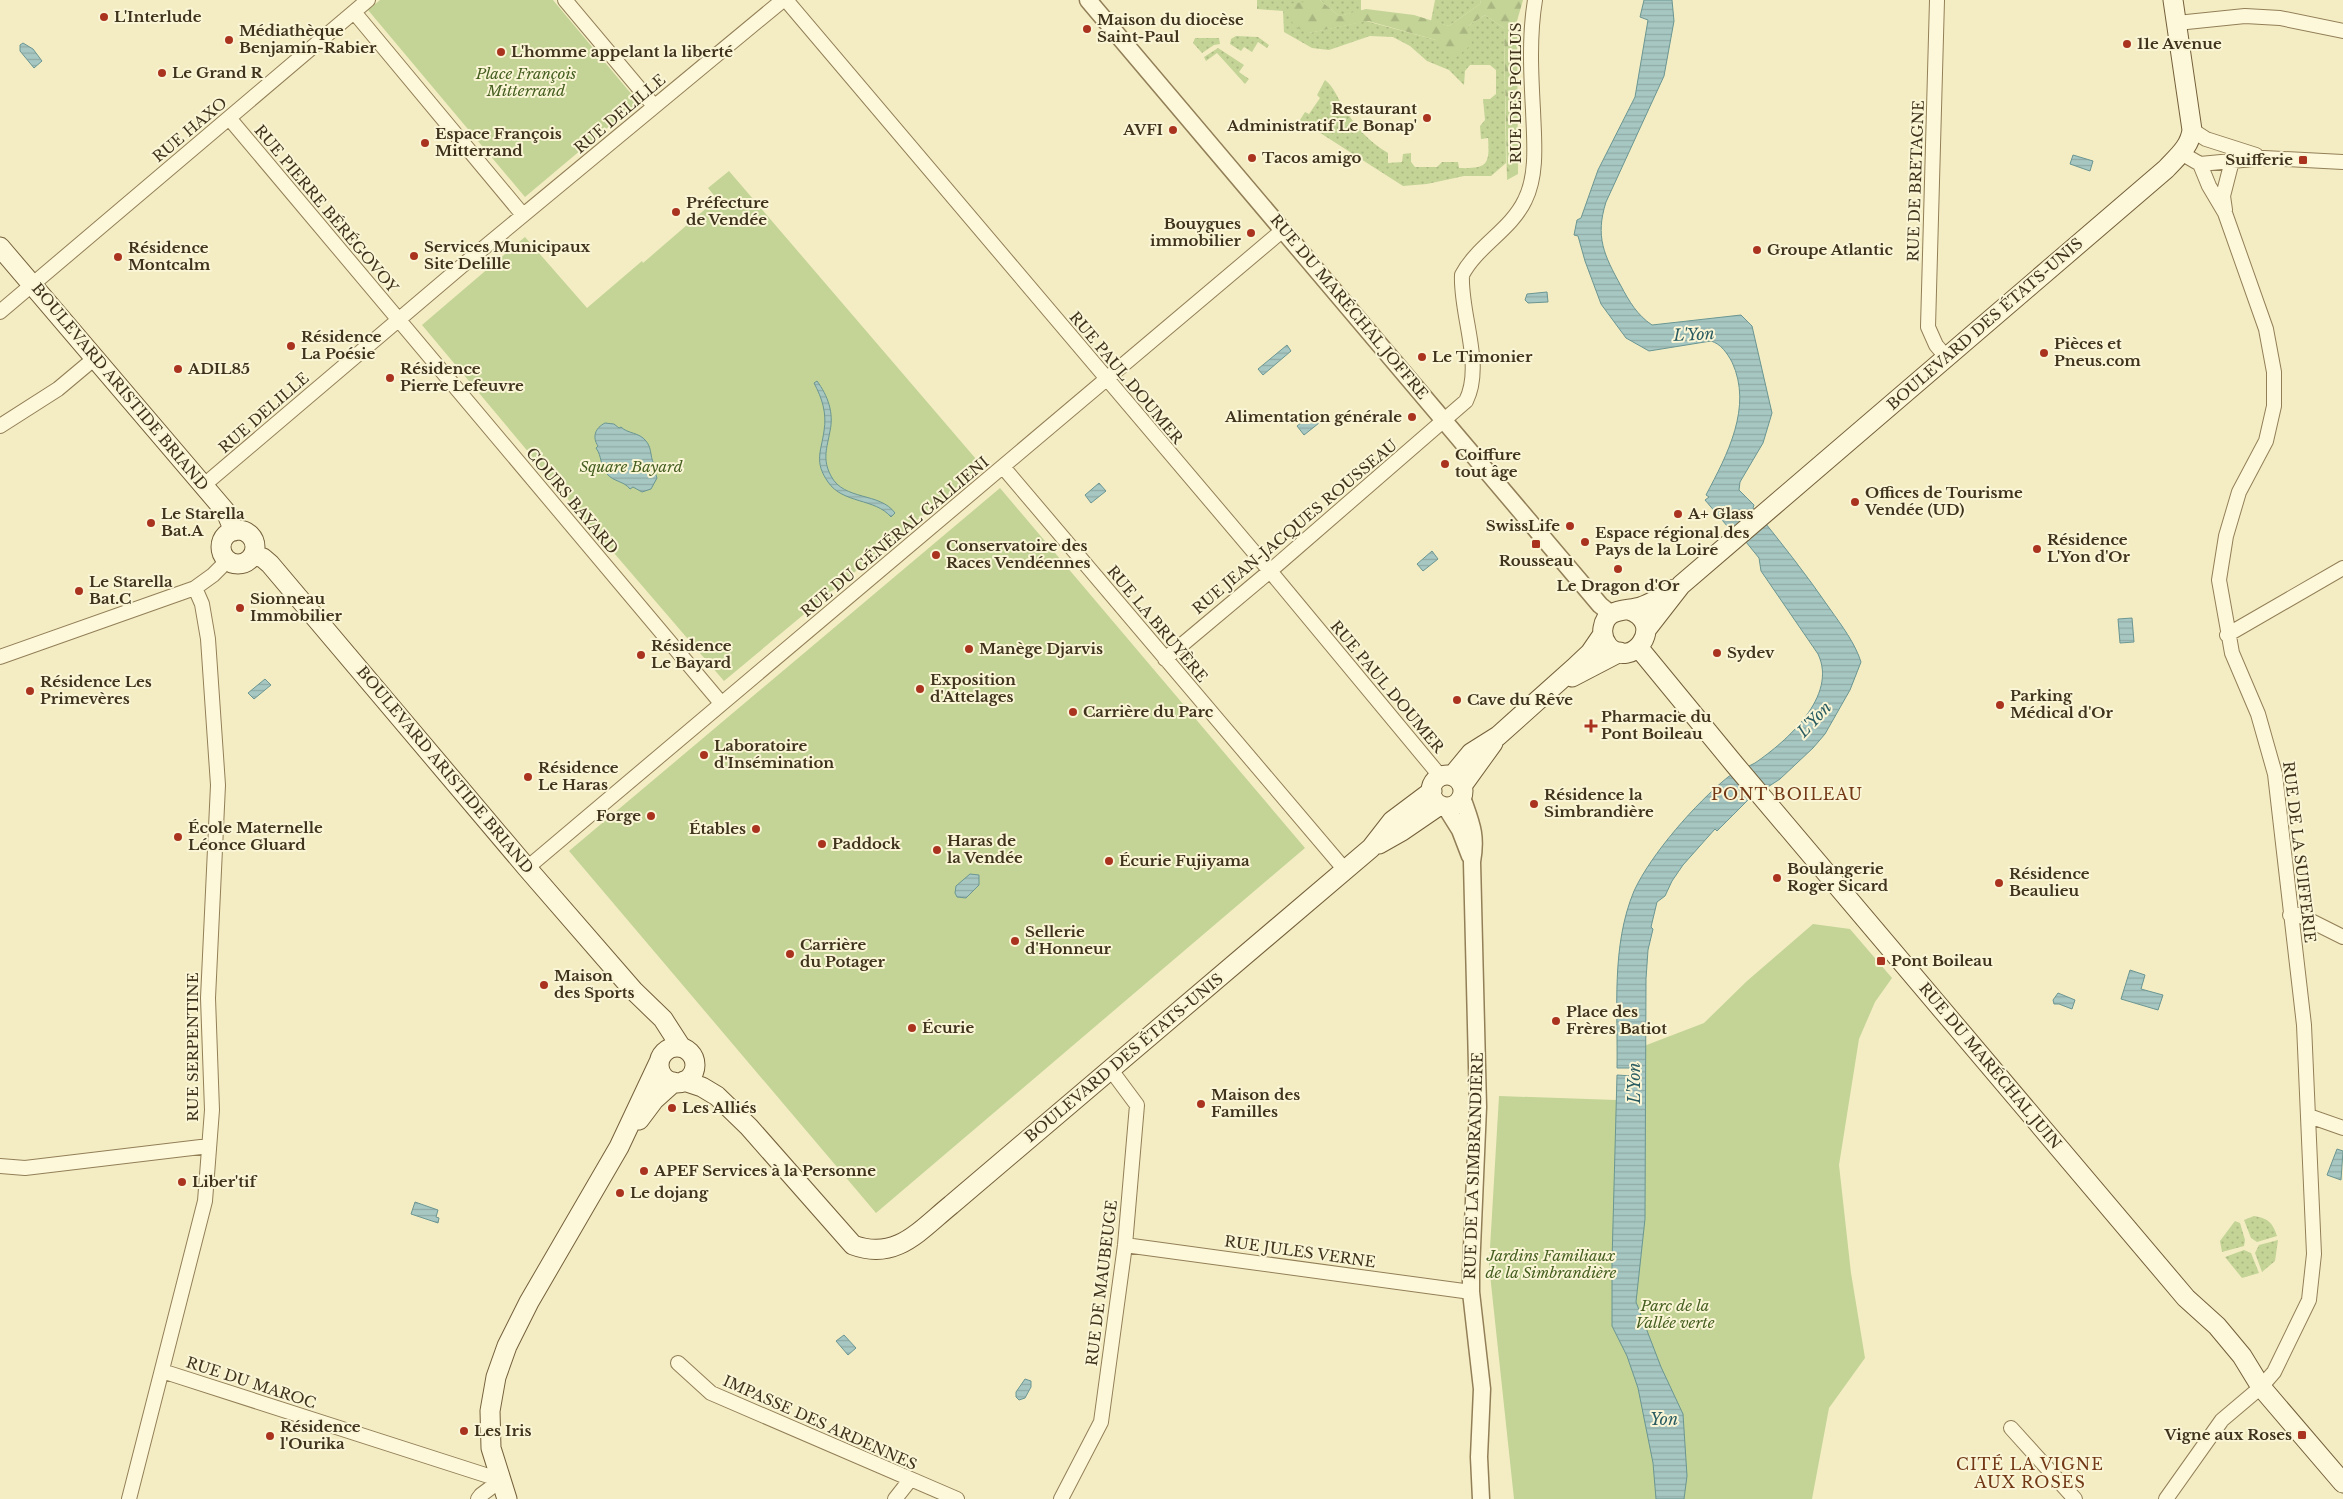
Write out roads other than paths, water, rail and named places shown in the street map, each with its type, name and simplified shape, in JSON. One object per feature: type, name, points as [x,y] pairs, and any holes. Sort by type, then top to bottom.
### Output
[{"type":"main road","points":[[2173,0],[2192,130]]},
{"type":"main road","name":"BOULEVARD DES ÉTATS-UNIS","points":[[1681,585],[2166,169],[2191,142],[2192,130]]},
{"type":"main road","name":"BOULEVARD ARISTIDE BRIAND","points":[[0,247],[204,485],[226,512],[234,531]]},
{"type":"main road","points":[[242,530],[254,540],[254,555],[247,561],[238,564],[228,560],[223,553],[222,545],[228,534],[242,530]]},
{"type":"main road","name":"BOULEVARD ARISTIDE BRIAND","points":[[254,555],[263,558],[270,564],[527,868],[633,990],[663,1019],[668,1053],[661,1073],[669,1081],[702,1087],[717,1096],[749,1127],[853,1245],[868,1251]]},
{"type":"main road","points":[[1629,610],[1641,617],[1646,630],[1645,638],[1629,650],[1607,644],[1603,634],[1604,623],[1611,614],[1619,610],[1629,610],[1644,606],[1681,585]]},
{"type":"main road","points":[[1646,630],[1681,585]]},
{"type":"main road","name":"BOULEVARD DES ÉTATS-UNIS","points":[[868,1251],[884,1250],[905,1242],[1111,1070],[1371,848],[1392,821],[1448,791],[1483,759],[1498,736],[1545,696],[1590,652],[1603,634]]},
{"type":"main road","name":"BOULEVARD DES ÉTATS-UNIS","points":[[1545,696],[1571,677],[1629,650]]},
{"type":"main road","name":"RUE DU MARÉCHAL JUIN","points":[[1629,650],[1735,765],[2186,1298],[2217,1326],[2242,1356],[2260,1387],[2343,1483]]},
{"type":"main road","name":"BOULEVARD ARISTIDE BRIAND","points":[[668,1053],[688,1051],[709,1076],[724,1089],[749,1127]]},
{"type":"main road","points":[[507,1499],[491,1448],[490,1411],[496,1377],[507,1346],[529,1302],[619,1147],[668,1053]]},
{"type":"main road","points":[[619,1147],[654,1100],[692,1075],[694,1060]]},
{"type":"street","name":"RUE HAXO","points":[[5,308],[368,0]]},
{"type":"street","points":[[565,0],[654,106]]},
{"type":"street","name":"RUE DELILLE","points":[[204,485],[523,215],[785,0]]},
{"type":"street","name":"RUE PAUL DOUMER","points":[[785,0],[1270,571],[1448,791]]},
{"type":"street","name":"RUE DES POILUS","points":[[1445,420],[1466,401],[1471,390],[1473,372],[1462,276],[1479,251],[1511,219],[1524,202],[1528,192],[1534,148],[1531,21],[1535,0]]},
{"type":"street","name":"RUE DE BRETAGNE","points":[[1937,0],[1928,327],[1936,345],[1946,357]]},
{"type":"street","name":"RUE DU MARÉCHAL JOFFRE","points":[[1094,2],[1283,230],[1600,604],[1611,614]]},
{"type":"street","points":[[354,12],[523,215]]},
{"type":"street","points":[[2177,23],[2245,16],[2280,18],[2343,31]]},
{"type":"street","name":"RUE PIERRE BÉRÉGOVOY","points":[[229,118],[398,320]]},
{"type":"street","points":[[2192,130],[2233,155]]},
{"type":"street","points":[[2181,153],[2200,164],[2233,155],[2343,162]]},
{"type":"street","name":"RUE DE LA SUIFFERIE","points":[[2225,213],[2223,196],[2233,155]]},
{"type":"street","name":"RUE DE LA SUIFFERIE","points":[[2166,1499],[2222,1420],[2260,1387],[2274,1372],[2309,1300],[2314,1254],[2304,1025],[2275,774],[2258,714],[2232,653],[2227,635],[2219,580],[2226,536],[2239,492],[2266,441],[2274,406],[2274,372],[2266,329],[2225,213],[2209,186],[2200,164]]},
{"type":"street","name":"RUE DU GÉNÉRAL GALLIENI","points":[[527,868],[721,702],[1283,230]]},
{"type":"street","name":"COURS BAYARD","points":[[398,320],[721,702]]},
{"type":"street","points":[[0,426],[73,377],[95,358]]},
{"type":"street","name":"RUE JEAN-JACQUES ROUSSEAU","points":[[1165,659],[1445,420]]},
{"type":"street","name":"RUE LA BRUYÈRE","points":[[1003,467],[1345,870]]},
{"type":"street","points":[[0,657],[195,588],[213,575],[228,560]]},
{"type":"street","points":[[2227,635],[2343,568]]},
{"type":"street","name":"RUE SERPENTINE","points":[[129,1499],[205,1201],[212,1110],[208,998],[218,785],[208,639],[202,604],[195,588]]},
{"type":"street","name":"RUE DE LA SIMBRANDIÈRE","points":[[1448,791],[1472,862],[1478,1107],[1471,1292],[1482,1389],[1479,1458],[1481,1499]]},
{"type":"street","points":[[2290,915],[2299,915],[2343,938]]},
{"type":"street","name":"RUE DE MAUBEUGE","points":[[1061,1499],[1101,1422],[1125,1245],[1136,1105],[1111,1070]]},
{"type":"street","points":[[2309,1116],[2343,1128]]},
{"type":"street","points":[[0,1166],[25,1168],[209,1146]]},
{"type":"street","name":"RUE JULES VERNE","points":[[1125,1245],[1471,1292]]},
{"type":"street","name":"IMPASSE DES ARDENNES","points":[[678,1363],[712,1393],[957,1499]]},
{"type":"street","name":"RUE DU MAROC","points":[[162,1371],[501,1480]]},
{"type":"street","points":[[2011,1428],[2075,1499]]},
{"type":"street","points":[[478,1499],[501,1480]]},
{"type":"street","points":[[895,1499],[910,1480]]},
{"type":"water","points":[[1644,0],[1672,0],[1674,21],[1664,76],[1606,202],[1601,226],[1603,246],[1615,275],[1630,302],[1642,317],[1652,325],[1741,315],[1752,326],[1772,413],[1763,443],[1740,482],[1739,490],[1754,505],[1753,508],[1821,596],[1848,635],[1861,662],[1850,690],[1825,734],[1780,779],[1748,800],[1717,831],[1715,829],[1683,865],[1665,896],[1657,902],[1651,927],[1653,929],[1648,950],[1646,979],[1645,1219],[1636,1302],[1661,1367],[1683,1414],[1687,1476],[1684,1499],[1656,1499],[1653,1463],[1638,1388],[1627,1356],[1612,1326],[1617,1075],[1632,1076],[1631,1068],[1617,1068],[1617,978],[1622,934],[1634,891],[1651,861],[1675,830],[1715,788],[1731,775],[1768,754],[1794,730],[1806,716],[1815,701],[1821,686],[1822,670],[1818,654],[1761,571],[1759,558],[1733,526],[1731,524],[1728,527],[1705,500],[1709,497],[1706,495],[1729,447],[1739,413],[1738,379],[1732,362],[1721,347],[1711,341],[1649,351],[1626,338],[1601,304],[1578,236],[1574,235],[1577,220],[1581,218],[1598,170],[1635,97],[1648,20],[1640,17]]},
{"type":"water","points":[[23,43],[33,49],[42,61],[34,68],[20,51],[20,45]]},
{"type":"water","points":[[2073,155],[2093,161],[2090,171],[2070,164]]},
{"type":"water","points":[[1547,292],[1548,302],[1528,303],[1525,300],[1527,294]]},
{"type":"water","points":[[1287,345],[1291,351],[1263,375],[1258,369]]},
{"type":"water","points":[[817,381],[831,411],[826,459],[831,476],[844,489],[888,506],[895,513],[891,517],[877,507],[850,498],[834,489],[824,475],[821,469],[820,457],[825,418],[821,400],[814,383]]},
{"type":"water","points":[[1312,414],[1319,423],[1304,435],[1297,426]]},
{"type":"water","points":[[605,423],[614,424],[619,428],[621,427],[640,436],[648,444],[652,461],[656,467],[654,469],[657,478],[651,489],[642,492],[633,487],[630,489],[625,484],[610,477],[605,471],[596,448],[598,446],[595,436],[599,427]]},
{"type":"water","points":[[1099,483],[1106,491],[1091,503],[1085,495]]},
{"type":"water","points":[[1432,551],[1438,559],[1423,571],[1417,564]]},
{"type":"water","points":[[2132,618],[2134,642],[2120,643],[2118,619]]},
{"type":"water","points":[[265,679],[271,685],[254,699],[248,693]]},
{"type":"water","points":[[970,874],[979,875],[979,885],[966,898],[957,897],[955,893],[956,886]]},
{"type":"water","points":[[2130,970],[2145,975],[2141,989],[2163,995],[2158,1010],[2121,999]]},
{"type":"water","points":[[2058,993],[2075,1000],[2072,1009],[2054,1004],[2053,1000]]},
{"type":"water","points":[[2337,1149],[2343,1151],[2341,1180],[2327,1175]]},
{"type":"water","points":[[415,1202],[438,1210],[436,1217],[439,1218],[438,1223],[411,1214]]},
{"type":"water","points":[[844,1335],[856,1348],[848,1355],[836,1341]]},
{"type":"water","points":[[1025,1379],[1031,1381],[1031,1387],[1025,1398],[1019,1400],[1016,1397],[1016,1392]]},
{"type":"place","name":"L'Interlude","points":[[104,17]]},
{"type":"place","name":"Maison du diocèse Saint-Paul","points":[[1087,29]]},
{"type":"place","name":"Médiathèque Benjamin-Rabier","points":[[229,40]]},
{"type":"place","name":"11e Avenue","points":[[2127,44]]},
{"type":"place","name":"L'homme appelant la liberté","points":[[501,52]]},
{"type":"place","name":"Le Grand R","points":[[162,73]]},
{"type":"place","name":"Restaurant Administratif Le Bonap'","points":[[1427,118]]},
{"type":"place","name":"AVFI","points":[[1173,130]]},
{"type":"place","name":"Espace François Mitterrand","points":[[425,143]]},
{"type":"place","name":"Tacos amigo","points":[[1252,158]]},
{"type":"place","name":"Suifferie","points":[[2303,160]]},
{"type":"place","name":"Préfecture de Vendée","points":[[676,212]]},
{"type":"place","name":"Bouygues immobilier","points":[[1251,233]]},
{"type":"place","name":"Groupe Atlantic","points":[[1757,250]]},
{"type":"place","name":"Services Municipaux Site Delille","points":[[414,256]]},
{"type":"place","name":"Résidence Montcalm","points":[[118,257]]},
{"type":"place","name":"Résidence La Poésie","points":[[291,346]]},
{"type":"place","name":"Pièces et Pneus.com","points":[[2044,353]]},
{"type":"place","name":"Le Timonier","points":[[1422,357]]},
{"type":"place","name":"ADIL85","points":[[178,369]]},
{"type":"place","name":"Résidence Pierre Lefeuvre","points":[[390,378]]},
{"type":"place","name":"Alimentation générale","points":[[1412,417]]},
{"type":"place","name":"Coiffure tout âge","points":[[1445,464]]},
{"type":"place","name":"Offices de Tourisme Vendée (UD)","points":[[1855,502]]},
{"type":"place","name":"A+ Glass","points":[[1678,514]]},
{"type":"place","name":"Le Starella Bat.A","points":[[151,523]]},
{"type":"place","name":"SwissLife","points":[[1570,526]]},
{"type":"place","name":"Espace régional des Pays de la Loire","points":[[1585,542]]},
{"type":"place","name":"Rousseau","points":[[1536,544]]},
{"type":"place","name":"Résidence L'Yon d'Or","points":[[2037,549]]},
{"type":"place","name":"Conservatoire des Races Vendéennes","points":[[936,555]]},
{"type":"place","name":"Le Dragon d'Or","points":[[1618,569]]},
{"type":"place","name":"Le Starella Bat.C","points":[[79,591]]},
{"type":"place","name":"Sionneau Immobilier","points":[[240,608]]},
{"type":"place","name":"Manège Djarvis","points":[[969,649]]},
{"type":"place","name":"Sydev","points":[[1717,653]]},
{"type":"place","name":"Résidence Le Bayard","points":[[641,655]]},
{"type":"place","name":"Exposition d'Attelages","points":[[920,689]]},
{"type":"place","name":"Résidence Les Primevères","points":[[30,691]]},
{"type":"place","name":"Cave du Rêve","points":[[1457,700]]},
{"type":"place","name":"Parking Médical d'Or","points":[[2000,705]]},
{"type":"place","name":"Carrière du Parc","points":[[1073,712]]},
{"type":"place","name":"Pharmacie du Pont Boileau","points":[[1591,726]]},
{"type":"place","name":"Laboratoire d'Insémination","points":[[704,755]]},
{"type":"place","name":"Résidence Le Haras","points":[[528,777]]},
{"type":"place","name":"Résidence la Simbrandière","points":[[1534,804]]},
{"type":"place","name":"Forge","points":[[651,816]]},
{"type":"place","name":"Étables","points":[[756,829]]},
{"type":"place","name":"École Maternelle Léonce Gluard","points":[[178,837]]},
{"type":"place","name":"Paddock","points":[[822,844]]},
{"type":"place","name":"Haras de la Vendée","points":[[937,850]]},
{"type":"place","name":"Écurie Fujiyama","points":[[1109,861]]},
{"type":"place","name":"Boulangerie Roger Sicard","points":[[1777,878]]},
{"type":"place","name":"Résidence Beaulieu","points":[[1999,883]]},
{"type":"place","name":"Sellerie d'Honneur","points":[[1015,941]]},
{"type":"place","name":"Carrière du Potager","points":[[790,954]]},
{"type":"place","name":"Pont Boileau","points":[[1881,961]]},
{"type":"place","name":"Maison des Sports","points":[[544,985]]},
{"type":"place","name":"Place des Frères Batiot","points":[[1556,1021]]},
{"type":"place","name":"Écurie","points":[[912,1028]]},
{"type":"place","name":"Maison des Familles","points":[[1201,1104]]},
{"type":"place","name":"Les Alliés","points":[[672,1108]]},
{"type":"place","name":"APEF Services à la Personne","points":[[644,1171]]},
{"type":"place","name":"Liber'tif","points":[[182,1182]]},
{"type":"place","name":"Le dojang","points":[[620,1193]]},
{"type":"place","name":"Les Iris","points":[[464,1431]]},
{"type":"place","name":"Vigne aux Roses","points":[[2302,1435]]},
{"type":"place","name":"Résidence l'Ourika","points":[[270,1436]]},
{"type":"district","name":"PONT BOILEAU","points":[[1787,794]]},
{"type":"district","name":"CITÉ LA VIGNE AUX ROSES","points":[[2030,1473]]},
{"type":"park label","name":"Place François Mitterrand","points":[[526,82]]},
{"type":"park label","name":"Square Bayard","points":[[631,467]]},
{"type":"park label","name":"Jardins Familiaux de la Simbrandière","points":[[1551,1264]]},
{"type":"park label","name":"Parc de la Vallée verte","points":[[1675,1314]]},
{"type":"water label","name":"L'Yon","points":[[1694,334]]},
{"type":"water label","name":"L'Yon","points":[[1814,719]]},
{"type":"water label","name":"L'Yon","points":[[1634,1083]]},
{"type":"water label","name":"Yon","points":[[1664,1419]]}]
